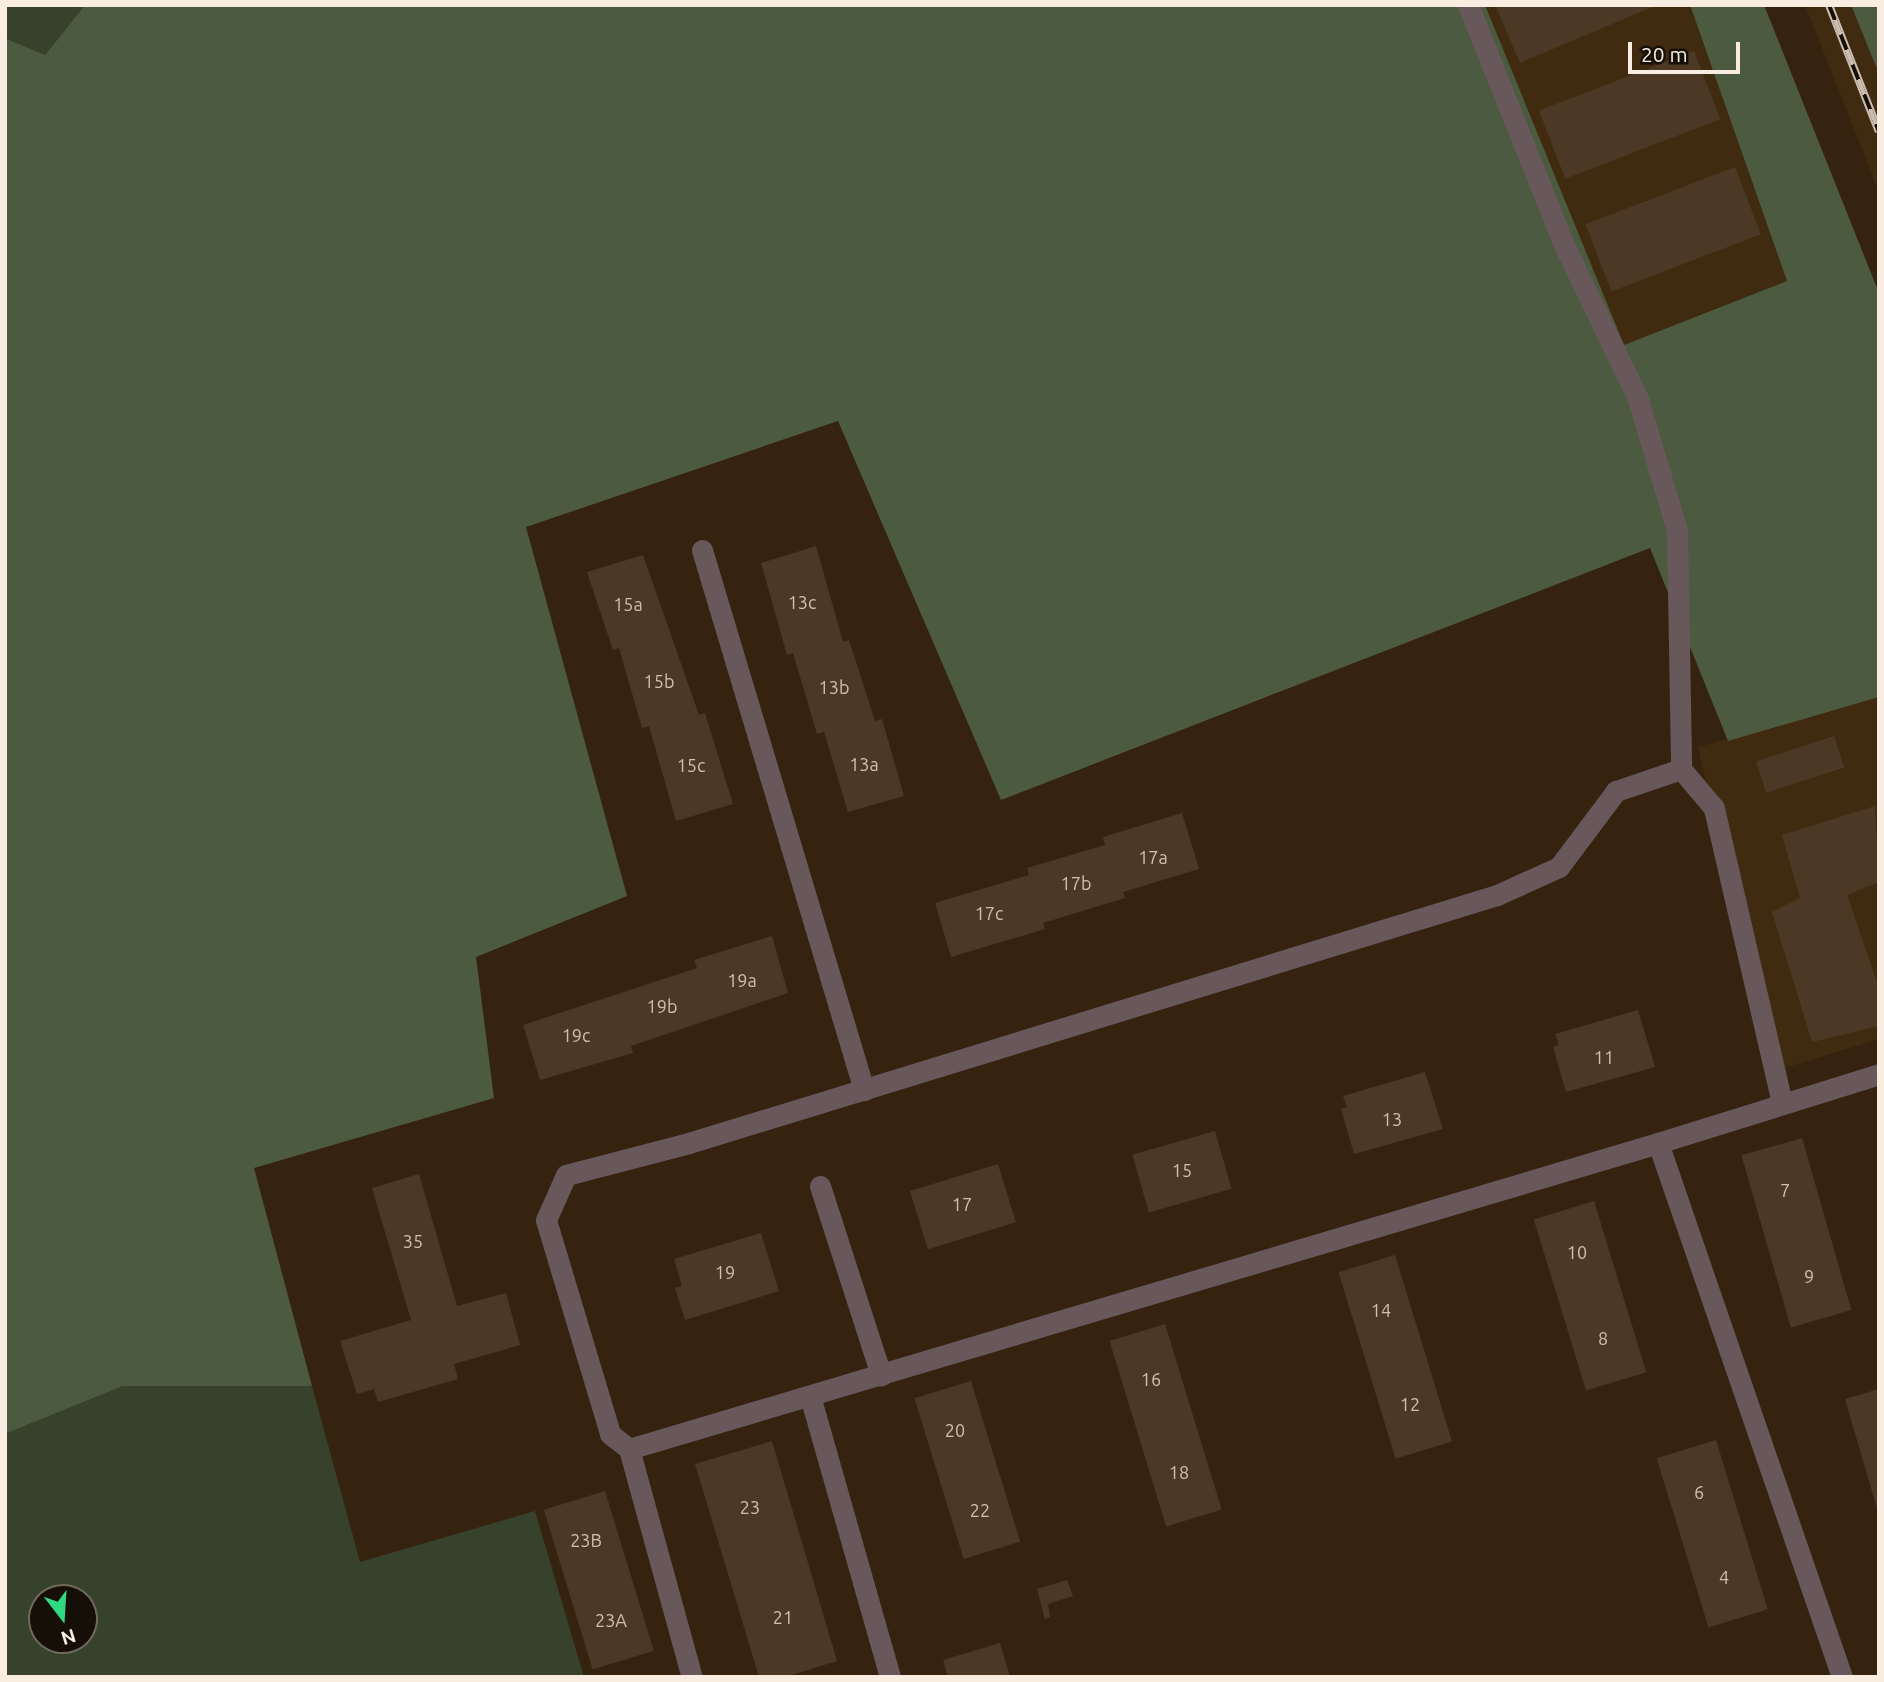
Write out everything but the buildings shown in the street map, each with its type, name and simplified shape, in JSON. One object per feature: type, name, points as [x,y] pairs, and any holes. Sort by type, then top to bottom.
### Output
[{"type":"lane","points":[[1468,5],[1565,247],[1638,399],[1677,531],[1681,769],[1714,808],[1782,1104]]},
{"type":"lane","points":[[702,550],[864,1090]]},
{"type":"lane","points":[[692,1677],[629,1449],[610,1434],[546,1220],[566,1175],[864,1090],[1497,895],[1559,867],[1616,791],[1681,769]]},
{"type":"lane","points":[[629,1449],[1658,1143],[1879,1074]]},
{"type":"lane","points":[[1658,1143],[1842,1677]]},
{"type":"lane","points":[[820,1186],[881,1375]]},
{"type":"lane","points":[[810,1396],[890,1677]]},
{"type":"shaded area","points":[[1485,5],[1690,5],[1787,281],[1623,346]]},
{"type":"shaded area","points":[[1805,5],[1851,5],[1879,74],[1879,192]]},
{"type":"shaded area","points":[[1879,697],[1879,1039],[1775,1071],[1698,747]]},
{"type":"green space","points":[[5,5],[85,5],[45,55],[5,38]]},
{"type":"green space","points":[[85,5],[1485,5],[1624,345],[1787,281],[1690,5],[1764,5],[1879,293],[1879,697],[1728,741],[1650,548],[1001,800],[838,421],[526,527],[627,896],[476,957],[494,1098],[254,1168],[312,1386],[123,1386],[5,1434],[5,38],[45,55]]},
{"type":"green space","points":[[1851,5],[1879,5],[1879,74]]},
{"type":"green space","points":[[123,1386],[312,1386],[360,1562],[535,1511],[584,1677],[5,1677],[5,1434]]},
{"type":"railway","points":[[1829,5],[1879,132]]}]
